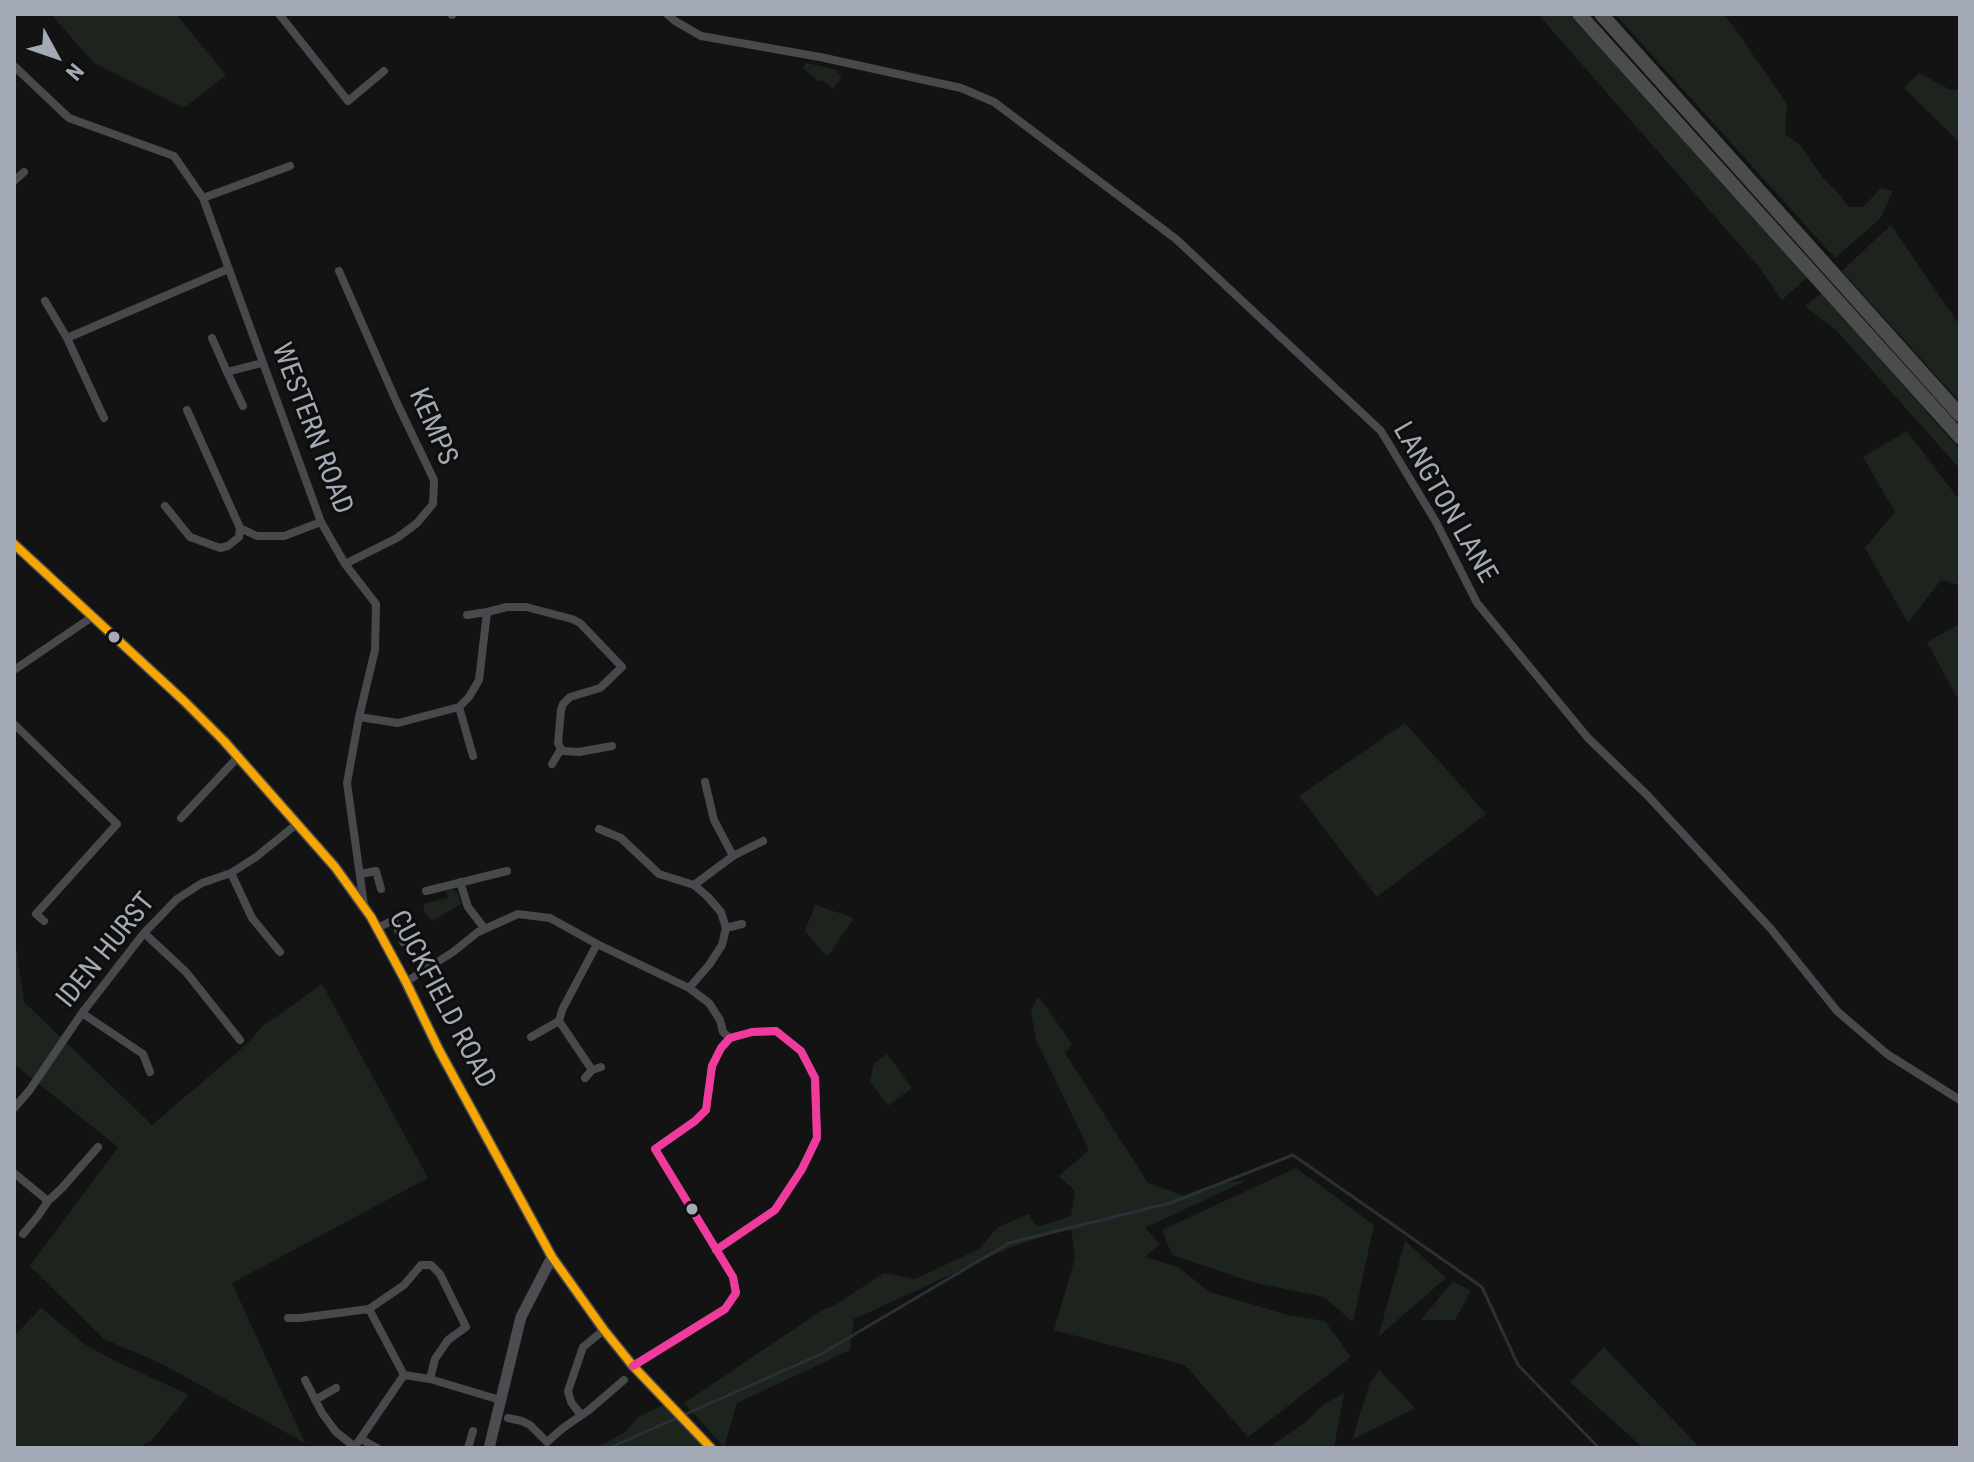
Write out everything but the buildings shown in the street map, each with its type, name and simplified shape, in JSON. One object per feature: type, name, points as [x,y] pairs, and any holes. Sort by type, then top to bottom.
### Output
[{"type":"highway","points":[[1579,14],[1960,437]]},
{"type":"highway","points":[[1601,14],[1960,415]]},
{"type":"street","points":[[279,14],[348,101],[384,71]]},
{"type":"street","name":"LANGTON LANE","points":[[667,14],[701,36],[820,57],[961,88],[994,102],[1176,239],[1381,431],[1436,522],[1477,603],[1588,738],[1654,803],[1771,929],[1837,1011],[1887,1054],[1960,1100]]},
{"type":"street","name":"WESTERN ROAD","points":[[14,66],[69,118],[174,156],[203,198],[321,522],[345,564],[376,604],[375,650],[347,783],[364,905]]},
{"type":"street","points":[[203,198],[290,166]]},
{"type":"street","points":[[14,181],[24,172]]},
{"type":"street","points":[[67,338],[228,269]]},
{"type":"street","name":"KEMPS","points":[[339,271],[434,480],[433,504],[417,523],[397,538],[345,564]]},
{"type":"street","points":[[45,301],[67,338],[104,418]]},
{"type":"street","points":[[212,338],[243,406]]},
{"type":"street","points":[[227,372],[262,363]]},
{"type":"street","points":[[165,506],[190,537],[220,548],[239,537],[240,528],[187,410]]},
{"type":"street","points":[[240,528],[257,536],[284,536],[321,522]]},
{"type":"street","name":"CUCKFIELD ROAD","points":[[14,544],[184,701],[298,823],[364,905],[552,1257],[633,1366],[711,1448]]},
{"type":"street","points":[[467,615],[507,607],[526,607],[572,619],[588,629],[626,670],[600,688],[566,700],[561,710],[558,743],[561,749],[573,753],[609,743]]},
{"type":"street","points":[[359,717],[398,723],[459,707],[479,680],[487,612]]},
{"type":"street","points":[[14,670],[92,617]]},
{"type":"street","points":[[459,707],[473,756]]},
{"type":"street","points":[[14,724],[117,824],[36,914],[44,921]]},
{"type":"street","points":[[552,764],[561,749]]},
{"type":"street","points":[[181,818],[238,757]]},
{"type":"street","points":[[705,782],[714,820],[733,856]]},
{"type":"street","name":"IDEN HURST","points":[[14,1108],[144,933],[177,899],[202,883],[231,873],[298,823]]},
{"type":"street","points":[[599,829],[621,838],[659,874],[694,885],[721,912],[726,928],[722,945],[689,988]]},
{"type":"street","points":[[694,885],[733,856],[763,841]]},
{"type":"street","points":[[361,874],[376,871],[381,889]]},
{"type":"street","points":[[426,891],[507,871]]},
{"type":"street","points":[[231,873],[252,918],[280,952]]},
{"type":"street","points":[[460,882],[468,907],[485,929]]},
{"type":"street","points":[[406,982],[485,929],[518,914],[550,918],[689,988],[709,1003],[720,1020],[723,1032],[730,1038]]},
{"type":"street","points":[[377,928],[394,920],[403,942]]},
{"type":"street","points":[[726,928],[742,924]]},
{"type":"street","points":[[144,933],[186,972],[240,1040]]},
{"type":"street","points":[[531,1037],[559,1021],[597,944]]},
{"type":"street","points":[[82,1013],[143,1054],[150,1072]]},
{"type":"street","points":[[559,1021],[596,1069],[585,1078]]},
{"type":"street","points":[[633,1366],[725,1309],[736,1293],[733,1277],[716,1250],[655,1149],[706,1110],[712,1066],[730,1038],[752,1032],[776,1031],[801,1051],[815,1078],[817,1138],[802,1169],[775,1210],[716,1250]]},
{"type":"street","points":[[23,1234],[48,1201],[98,1147]]},
{"type":"street","points":[[14,1173],[48,1201]]},
{"type":"street","points":[[489,1448],[521,1317],[552,1257]]},
{"type":"street","points":[[288,1318],[369,1309],[404,1285],[421,1265],[431,1265],[440,1274],[466,1327],[448,1340],[435,1359],[430,1379]]},
{"type":"street","points":[[369,1309],[404,1375]]},
{"type":"street","points":[[581,1415],[571,1402],[568,1391],[583,1347],[604,1330]]},
{"type":"street","points":[[404,1375],[430,1379],[500,1400]]},
{"type":"street","points":[[357,1445],[404,1375]]},
{"type":"street","points":[[305,1380],[336,1432],[357,1445],[377,1448]]},
{"type":"street","points":[[508,1418],[530,1425],[545,1445],[624,1380]]},
{"type":"street","points":[[315,1400],[336,1388]]},
{"type":"street","points":[[468,1448],[473,1431]]},
{"type":"shaded area","points":[[51,14],[176,14],[226,75],[184,108],[94,63]]},
{"type":"shaded area","points":[[1538,14],[1569,14],[1809,276],[1782,300],[1759,267]]},
{"type":"shaded area","points":[[1615,14],[1722,14],[1787,104],[1785,134],[1800,145],[1823,178],[1849,207],[1863,207],[1881,188],[1893,191],[1880,219],[1835,258]]},
{"type":"shaded area","points":[[806,63],[834,69],[842,77],[833,89],[803,68]]},
{"type":"shaded area","points":[[1919,73],[1949,89],[1960,90],[1960,143],[1904,88]]},
{"type":"shaded area","points":[[1891,225],[1960,326],[1960,402],[1842,271]]},
{"type":"shaded area","points":[[1822,293],[1960,450],[1960,469],[1837,331],[1805,306]]},
{"type":"shaded area","points":[[1907,431],[1960,501],[1960,585],[1941,580],[1908,623],[1865,548],[1895,512],[1863,457]]},
{"type":"shaded area","points":[[1960,624],[1960,703],[1927,642]]},
{"type":"shaded area","points":[[1405,723],[1486,814],[1377,897],[1299,796]]},
{"type":"shaded area","points":[[451,889],[458,893],[461,904],[432,921],[425,913],[423,904],[448,898],[446,891]]},
{"type":"shaded area","points":[[815,905],[854,918],[827,957],[805,931]]},
{"type":"shaded area","points":[[14,945],[24,1002],[152,1125],[246,1045],[262,1027],[322,984],[428,1178],[232,1283],[305,1443],[162,1364],[104,1339],[30,1266],[118,1147],[14,1064]]},
{"type":"shaded area","points":[[1038,996],[1072,1044],[1065,1053],[1148,1183],[1185,1196],[1249,1179],[1145,1228],[1160,1244],[1145,1257],[1178,1267],[1210,1292],[1288,1315],[1325,1321],[1351,1357],[1248,1437],[1185,1365],[1054,1330],[1075,1258],[1071,1227],[1009,1248],[854,1319],[850,1350],[737,1403],[724,1447],[684,1403],[824,1309],[884,1273],[915,1279],[979,1249],[997,1228],[1028,1214],[1038,1227],[1071,1216],[1075,1191],[1059,1176],[1089,1150],[1036,1040],[1031,1012]]},
{"type":"shaded area","points":[[887,1054],[912,1088],[888,1106],[870,1081],[874,1063]]},
{"type":"shaded area","points":[[1296,1168],[1374,1225],[1353,1322],[1324,1297],[1252,1282],[1172,1255],[1162,1230]]},
{"type":"shaded area","points":[[1405,1241],[1446,1278],[1378,1337]]},
{"type":"shaded area","points":[[1453,1281],[1471,1291],[1455,1320],[1421,1320]]},
{"type":"shaded area","points":[[41,1308],[86,1345],[189,1395],[151,1441],[138,1448],[14,1448],[14,1336]]},
{"type":"shaded area","points":[[1604,1347],[1700,1448],[1639,1448],[1640,1445],[1570,1382]]},
{"type":"shaded area","points":[[1379,1370],[1415,1408],[1352,1440],[1369,1385]]},
{"type":"shaded area","points":[[1344,1393],[1334,1448],[1268,1448],[1306,1422],[1323,1405]]},
{"type":"shaded area","points":[[668,1403],[711,1448],[596,1448],[625,1432],[638,1417]]},
{"type":"waterway","points":[[686,1414],[821,1354],[1009,1243],[1170,1203],[1293,1155],[1482,1287],[1518,1365],[1599,1448]]},
{"type":"waterway","points":[[609,1448],[679,1417]]},
{"type":"transit line","points":[[14,544],[224,741],[335,867],[371,917],[439,1050],[552,1257],[633,1366],[711,1448]]},
{"type":"transit line","points":[[633,1366],[725,1309],[736,1293],[733,1277],[655,1149],[706,1110],[712,1066],[730,1038],[752,1032],[776,1031],[801,1051],[815,1078],[817,1138],[802,1169],[775,1210],[716,1250]]}]
